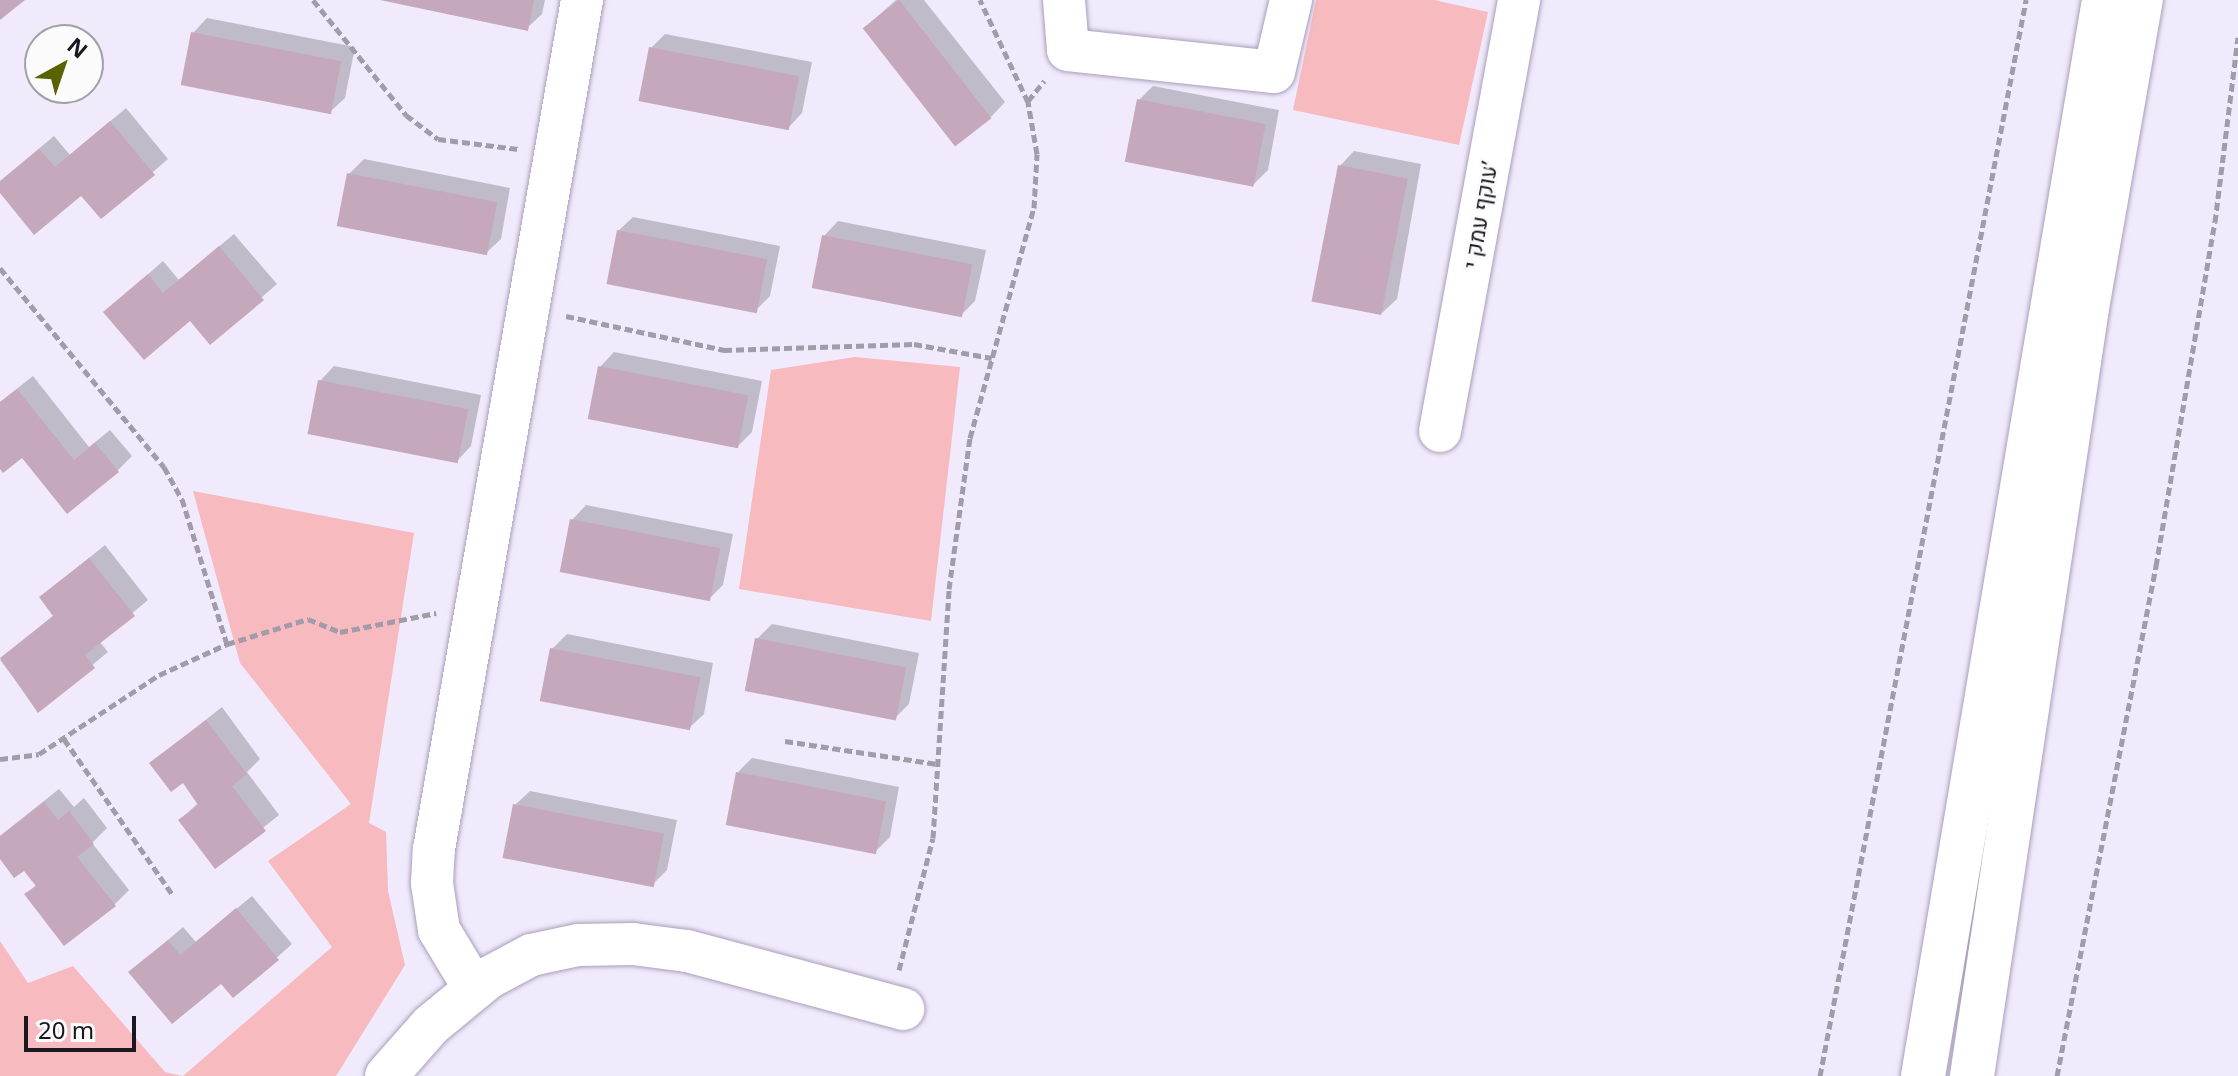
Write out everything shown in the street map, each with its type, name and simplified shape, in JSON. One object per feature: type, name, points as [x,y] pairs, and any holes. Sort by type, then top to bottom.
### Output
[{"type":"highway","points":[[1923,1076],[2104,0]]},
{"type":"highway","points":[[1972,1076],[2087,308],[2141,0]]},
{"type":"street","points":[[474,988],[439,930],[432,883],[476,604],[582,0]]},
{"type":"street","points":[[1064,0],[1068,50],[1274,72],[1291,0]]},
{"type":"street","name":"עוקף עמק י’","points":[[1440,431],[1519,0]]},
{"type":"street","points":[[386,1076],[431,1025],[474,988],[531,955],[578,945],[633,944],[687,951],[896,1007]]},
{"type":"path","points":[[313,0],[406,115],[438,139],[555,153]]},
{"type":"path","points":[[896,1007],[933,838],[958,520],[970,438],[1034,208],[1037,154],[1028,102],[980,0]]},
{"type":"path","points":[[1820,1076],[2026,0]]},
{"type":"path","points":[[2057,1076],[2159,550],[2215,222],[2238,37]]},
{"type":"path","points":[[0,268],[164,467],[182,499],[227,644]]},
{"type":"path","points":[[528,307],[724,350],[914,344],[992,358]]},
{"type":"path","points":[[0,759],[39,754],[159,675],[227,644],[308,619],[340,632],[476,604]]},
{"type":"path","points":[[64,738],[173,895]]},
{"type":"path","points":[[785,741],[937,764]]},
{"type":"shaded area","points":[[1316,0],[1434,0],[1488,12],[1459,145],[1293,110]]},
{"type":"shaded area","points":[[855,357],[960,367],[931,621],[739,589],[771,370]]},
{"type":"shaded area","points":[[193,491],[414,533],[369,823],[386,832],[388,891],[405,965],[336,1076],[183,1076],[332,947],[268,861],[351,804],[240,663]]},
{"type":"shaded area","points":[[0,941],[28,983],[73,966],[165,1072],[182,1076],[0,1076]]},
{"type":"building","points":[[0,0],[25,0],[0,20]]},
{"type":"building","points":[[380,0],[534,0],[528,31]]},
{"type":"building","points":[[899,0],[991,118],[955,147],[863,28]]},
{"type":"building","points":[[191,32],[341,61],[331,114],[181,85]]},
{"type":"building","points":[[649,47],[799,76],[789,130],[639,101]]},
{"type":"building","points":[[1137,99],[1266,124],[1253,187],[1125,162]]},
{"type":"building","points":[[110,121],[155,175],[101,219],[81,196],[34,235],[0,193],[0,181],[39,149],[55,167]]},
{"type":"building","points":[[1338,165],[1408,179],[1381,315],[1311,301]]},
{"type":"building","points":[[347,173],[497,202],[487,255],[337,226]]},
{"type":"building","points":[[617,230],[767,259],[757,313],[607,284]]},
{"type":"building","points":[[822,235],[972,264],[962,317],[812,288]]},
{"type":"building","points":[[219,246],[264,300],[210,345],[190,321],[144,360],[103,312],[148,274],[163,293]]},
{"type":"building","points":[[598,366],[748,395],[738,448],[588,419]]},
{"type":"building","points":[[318,380],[468,409],[458,463],[308,434]]},
{"type":"building","points":[[17,389],[74,460],[95,443],[119,472],[67,514],[22,458],[3,473],[0,469],[0,402]]},
{"type":"building","points":[[570,519],[720,548],[710,601],[560,572]]},
{"type":"building","points":[[89,558],[135,616],[85,655],[95,668],[38,713],[0,658],[53,616],[39,597]]},
{"type":"building","points":[[755,638],[906,667],[896,720],[745,691]]},
{"type":"building","points":[[550,648],[700,677],[690,730],[540,701]]},
{"type":"building","points":[[206,720],[247,774],[232,786],[266,831],[215,869],[178,820],[198,805],[183,783],[171,792],[149,763]]},
{"type":"building","points":[[736,772],[886,801],[876,854],[726,825]]},
{"type":"building","points":[[44,802],[58,820],[69,811],[94,844],[77,857],[116,906],[64,946],[24,894],[36,886],[24,871],[14,878],[0,859],[0,836]]},
{"type":"building","points":[[513,804],[664,833],[654,887],[503,858]]},
{"type":"building","points":[[236,908],[279,960],[233,998],[221,984],[172,1024],[128,972],[168,940],[180,955]]}]
